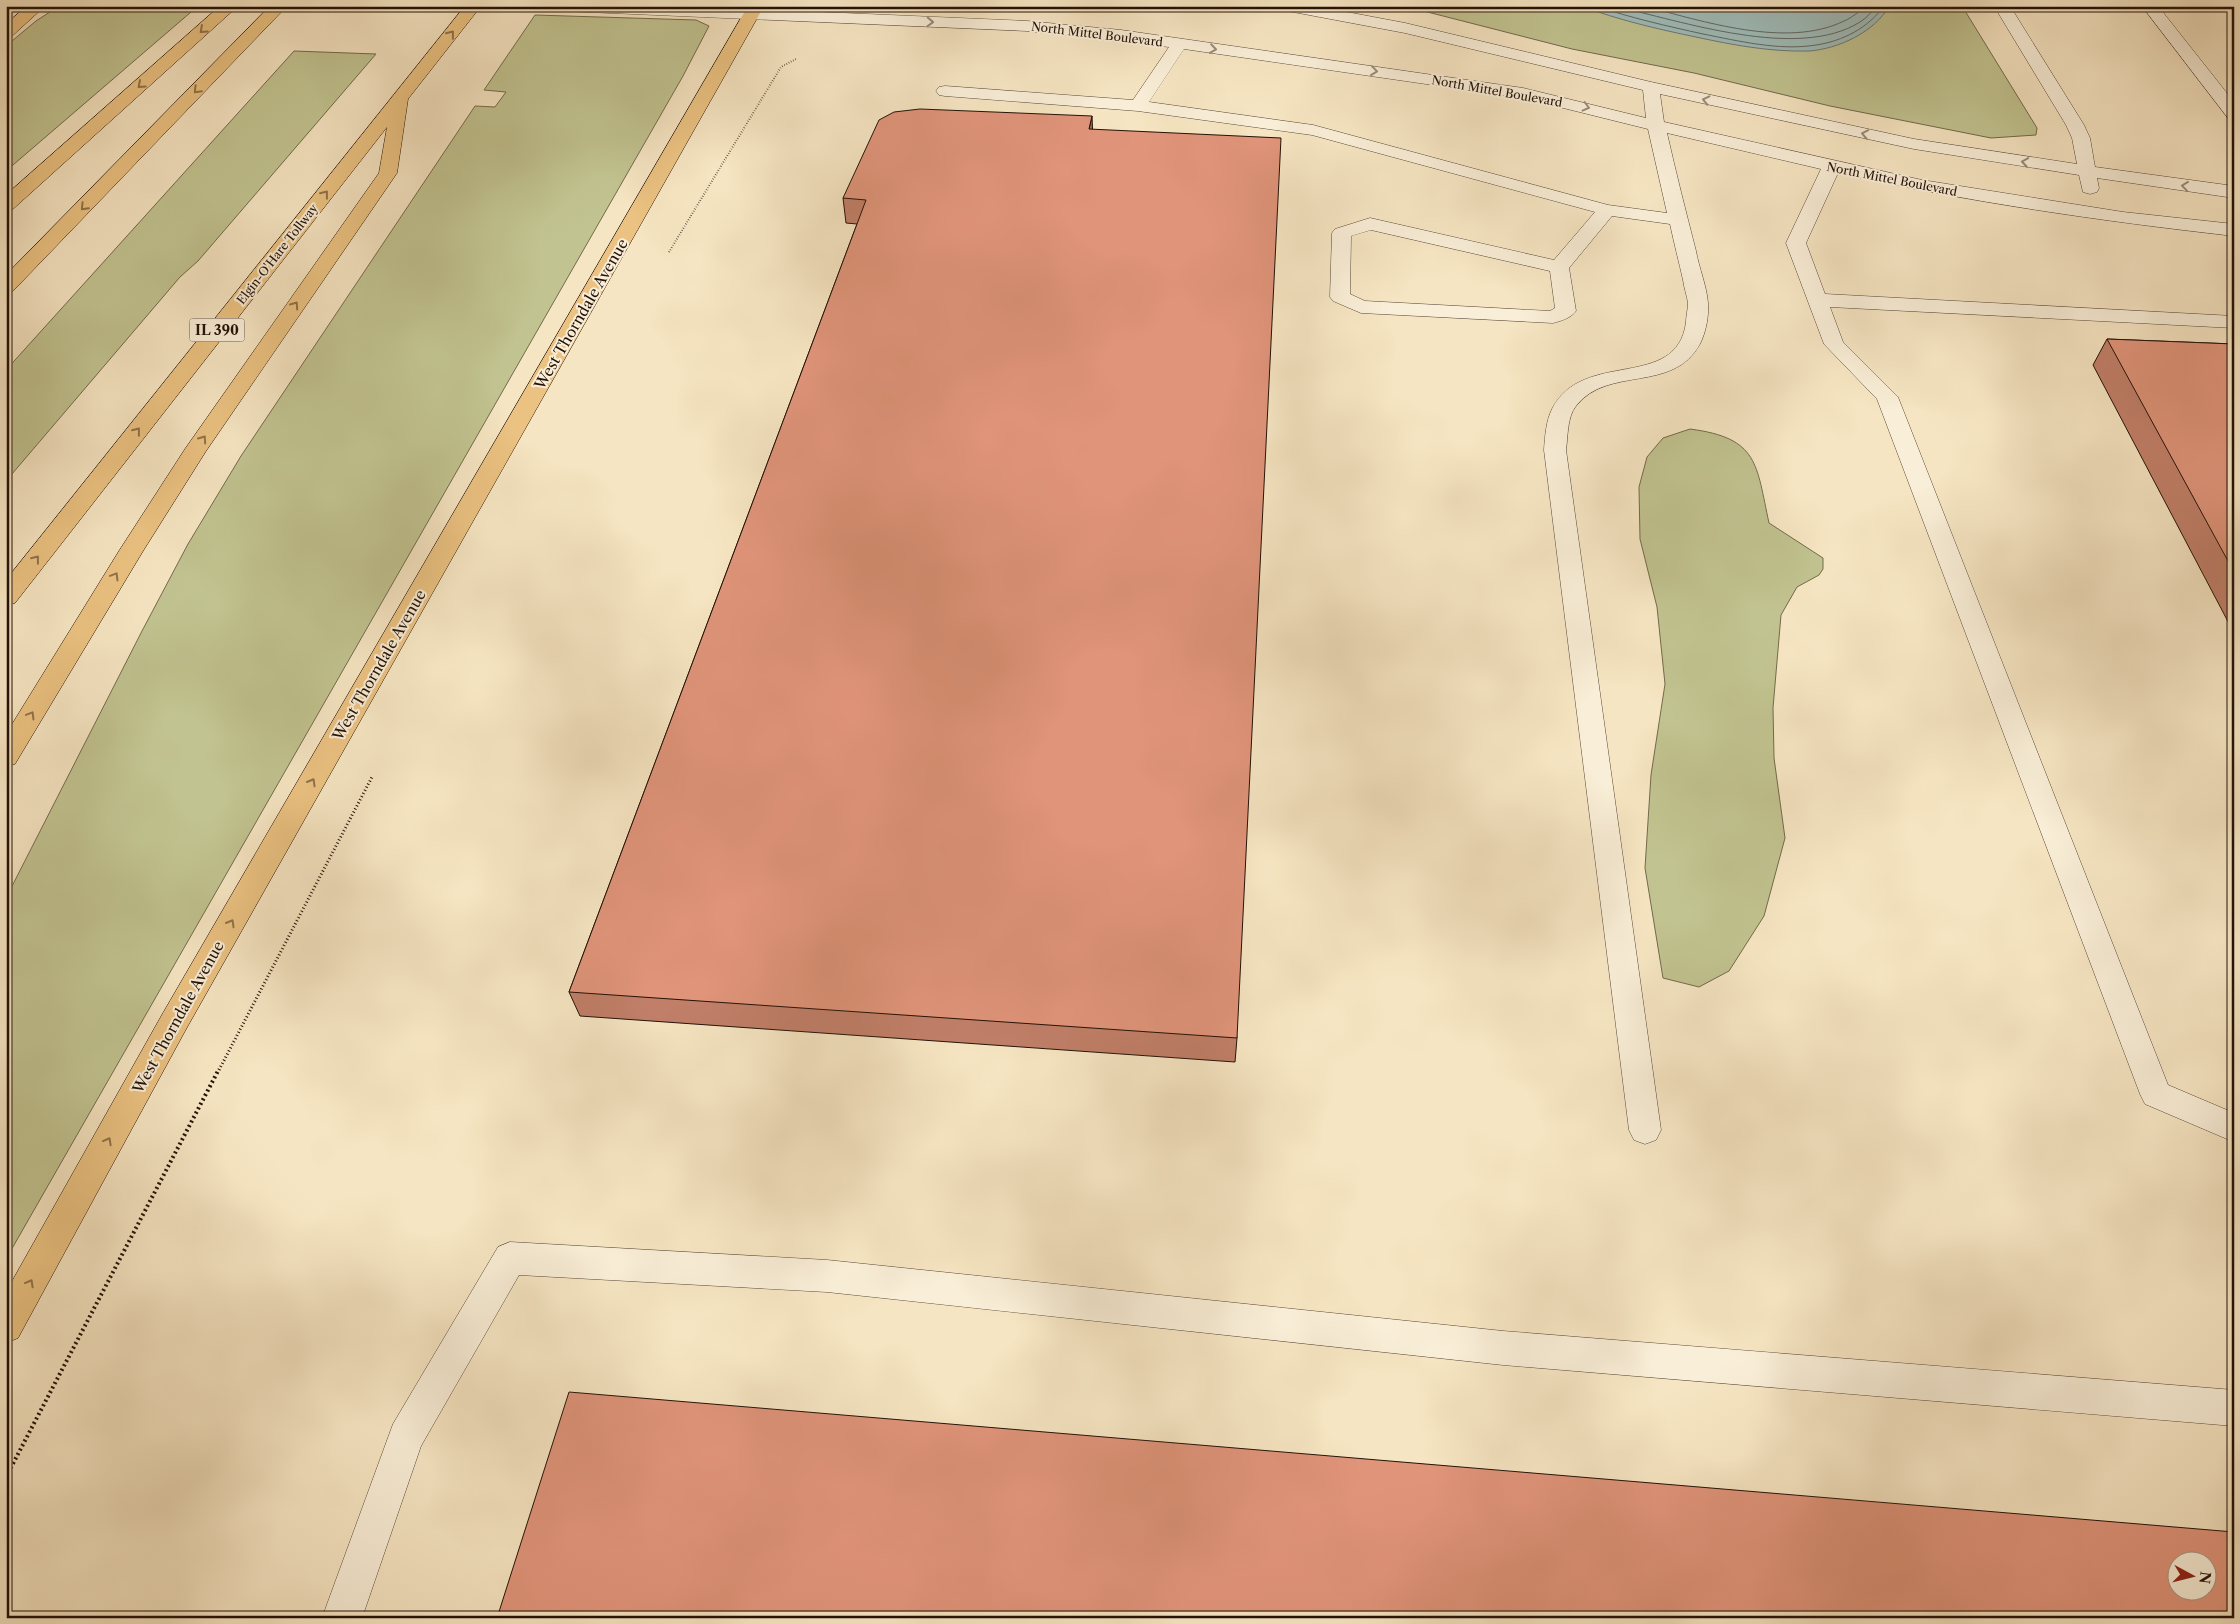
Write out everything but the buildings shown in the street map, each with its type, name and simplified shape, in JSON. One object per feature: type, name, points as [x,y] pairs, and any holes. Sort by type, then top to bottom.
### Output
[{"type":"main road","points":[[6,33],[37,6]]},
{"type":"main road","points":[[6,205],[230,6]]},
{"type":"main road","points":[[6,287],[278,6]]},
{"type":"main road","name":"Elgin-O'Hare Tollway","points":[[6,597],[473,6]]},
{"type":"main road","name":"West Thorndale Avenue","points":[[6,1326],[174,1022],[754,10]]},
{"type":"main road","points":[[6,757],[131,551],[196,449],[388,172],[400,98]]},
{"type":"street","name":"North Mittel Boulevard","points":[[564,6],[754,10],[1072,29],[1471,84],[1523,93],[1831,168],[1922,186],[2095,214],[2234,230]]},
{"type":"street","points":[[1288,6],[1405,28],[1650,88],[1914,144],[2086,172],[2234,192]]},
{"type":"street","points":[[2002,6],[2076,125],[2081,138],[2095,214]]},
{"type":"street","points":[[2150,6],[2234,114]]},
{"type":"street","points":[[1138,106],[1179,44]]},
{"type":"street","points":[[1645,1130],[1555,450],[1559,421],[1567,402],[1586,386],[1605,379],[1641,374],[1666,367],[1685,353],[1695,337],[1698,321],[1698,303],[1656,125],[1650,88]]},
{"type":"street","points":[[945,91],[1138,106],[1313,130],[1607,210],[1679,220]]},
{"type":"street","points":[[1831,168],[1796,242],[1834,344],[1887,397],[2156,1094],[2234,1128]]},
{"type":"street","points":[[1559,267],[1370,224],[1342,233],[1340,297],[1360,308],[1553,317],[1566,311],[1559,267],[1607,210]]},
{"type":"street","points":[[1818,300],[2234,322]]},
{"type":"street","points":[[342,1618],[406,1437],[510,1258],[827,1276],[1503,1348],[2234,1408]]},
{"type":"path","points":[[665,258],[781,67],[801,57]]},
{"type":"path","points":[[6,1477],[374,773]]},
{"type":"green space","points":[[59,6],[198,6],[6,171],[6,46],[36,21]]},
{"type":"green space","points":[[1404,6],[1962,6],[2037,128],[2036,135],[1991,138],[1830,106],[1694,73],[1572,49]]},
{"type":"green space","points":[[535,15],[696,20],[709,26],[683,76],[6,1259],[6,898],[188,544],[241,456],[475,106],[495,107],[506,92],[484,90]]},
{"type":"green space","points":[[294,51],[376,54],[198,261],[180,277],[6,481],[6,370]]},
{"type":"green space","points":[[1690,429],[1713,433],[1730,439],[1742,447],[1750,457],[1756,470],[1769,523],[1823,558],[1823,569],[1819,575],[1797,587],[1781,615],[1773,708],[1774,758],[1785,838],[1764,916],[1729,971],[1699,987],[1663,978],[1645,868],[1651,775],[1665,684],[1657,607],[1640,539],[1639,487],[1647,457],[1663,438]]},
{"type":"water","points":[[1581,6],[1889,6],[1875,24],[1855,38],[1820,50],[1794,51],[1724,43],[1681,34],[1624,20]]}]
